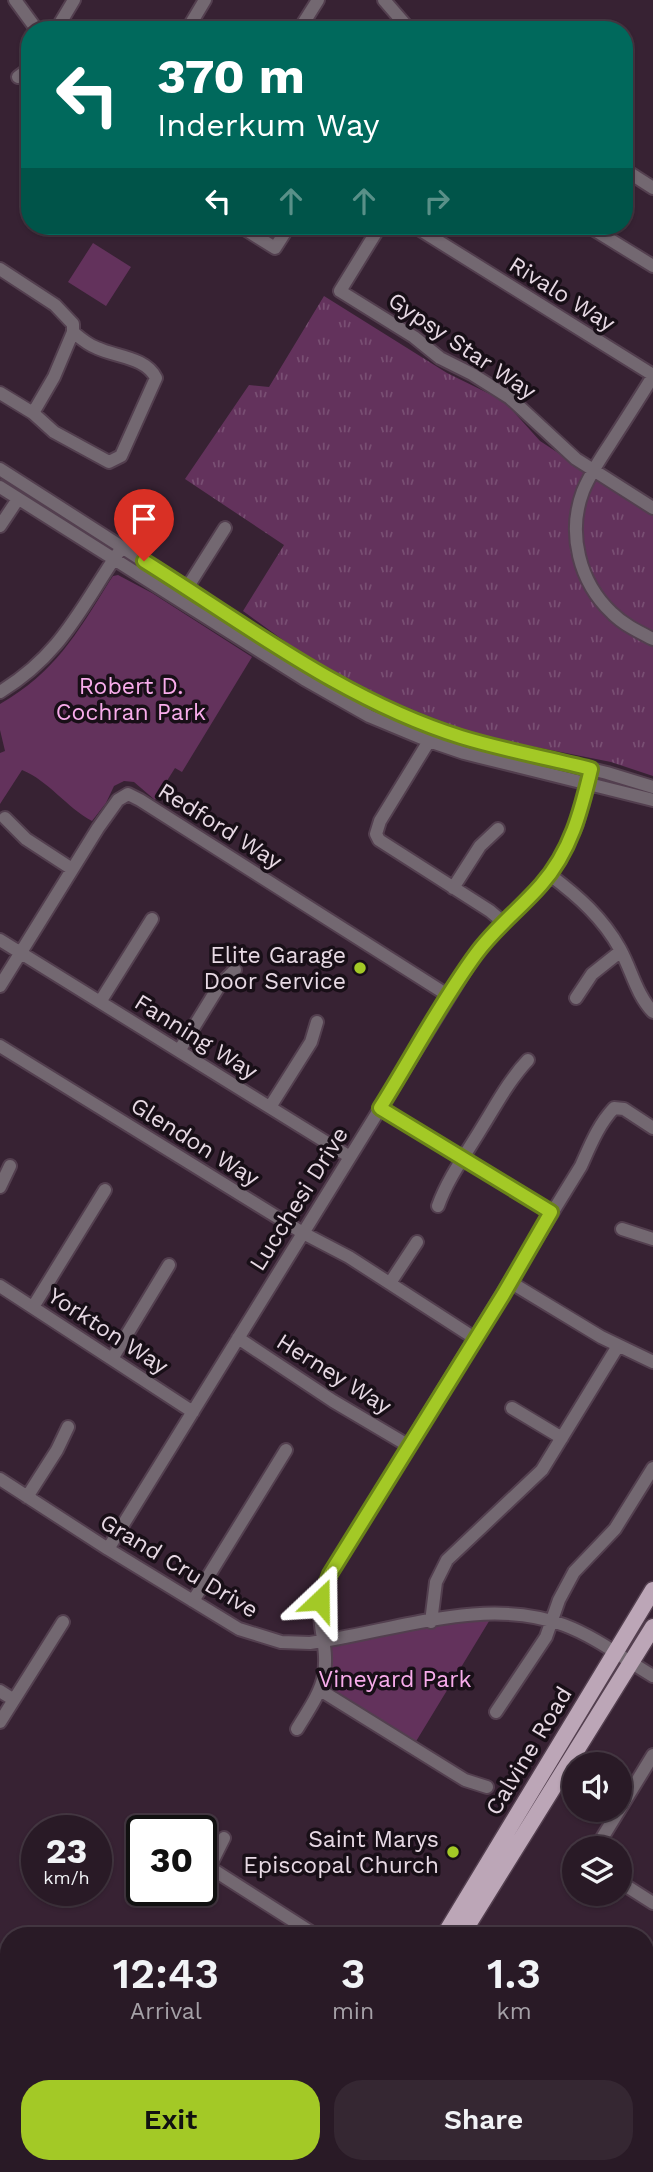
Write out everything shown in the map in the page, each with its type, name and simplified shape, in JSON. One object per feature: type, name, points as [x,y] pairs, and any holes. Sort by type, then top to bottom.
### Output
[{"type":"main road","name":"Calvine Road","points":[[449,1927],[653,1590]]},
{"type":"main road","points":[[631,1663],[628,1650],[653,1609]]},
{"type":"main road","name":"Calvine Road","points":[[574,1752],[653,1627]]},
{"type":"main road","points":[[572,1752],[576,1736],[618,1668],[615,1653]]},
{"type":"main road","name":"Calvine Road","points":[[467,1927],[562,1772]]},
{"type":"street","points":[[15,0],[30,21]]},
{"type":"street","points":[[61,21],[74,0]]},
{"type":"street","points":[[192,21],[205,0]]},
{"type":"street","points":[[305,21],[318,0]]},
{"type":"street","points":[[384,0],[402,21]]},
{"type":"street","points":[[633,175],[653,188]]},
{"type":"street","points":[[254,235],[275,248],[283,235]]},
{"type":"street","name":"Gypsy Star Way","points":[[374,235],[340,291],[414,337],[439,358],[472,374],[510,398],[564,450],[653,508]]},
{"type":"street","name":"Rivalo Way","points":[[428,235],[653,376]]},
{"type":"street","points":[[603,235],[653,266]]},
{"type":"street","points":[[0,269],[61,311],[73,324],[73,332],[54,377],[33,413]]},
{"type":"street","points":[[0,393],[33,413],[54,432],[105,461],[113,461],[121,456],[156,378],[144,364],[96,348],[73,332]]},
{"type":"street","points":[[653,376],[593,470],[583,491],[576,519],[577,548],[583,570],[600,600],[612,613],[653,639]]},
{"type":"street","points":[[0,469],[304,680],[369,716],[429,741],[499,762],[653,800]]},
{"type":"street","points":[[0,487],[187,588],[309,667],[390,709],[460,737],[653,787]]},
{"type":"street","points":[[0,526],[18,499]]},
{"type":"street","points":[[187,588],[225,528]]},
{"type":"street","points":[[0,692],[30,672],[61,641],[118,552]]},
{"type":"street","points":[[429,741],[380,821],[376,834],[382,844],[490,911],[503,922]]},
{"type":"street","name":"Lucchesi Drive","points":[[108,1549],[473,958],[503,922],[550,875],[573,833],[591,769]]},
{"type":"street","name":"Redford Way","points":[[0,986],[118,800],[128,794],[449,996]]},
{"type":"street","points":[[5,818],[26,839],[72,869]]},
{"type":"street","points":[[453,888],[480,846],[498,829]]},
{"type":"street","points":[[550,875],[587,905],[608,930],[621,951],[635,985],[653,1012]]},
{"type":"street","points":[[100,1002],[152,919]]},
{"type":"street","name":"Fanning Way","points":[[0,940],[350,1157]]},
{"type":"street","points":[[576,998],[592,974],[621,951]]},
{"type":"street","points":[[179,1051],[219,986],[235,970]]},
{"type":"street","points":[[270,1107],[311,1042],[317,1023]]},
{"type":"street","name":"Glendon Way","points":[[0,1046],[303,1233],[349,1257],[476,1339]]},
{"type":"street","points":[[438,1206],[443,1191],[462,1159],[516,1073],[528,1060]]},
{"type":"street","points":[[380,1108],[551,1212]]},
{"type":"street","points":[[297,1729],[320,1690],[325,1664],[319,1615],[326,1582],[581,1167],[594,1136],[607,1115],[614,1108],[624,1109],[653,1128]]},
{"type":"street","points":[[0,1188],[10,1167]]},
{"type":"street","points":[[33,1307],[105,1190]]},
{"type":"street","points":[[622,1229],[653,1239]]},
{"type":"street","points":[[390,1283],[417,1242]]},
{"type":"street","points":[[111,1359],[169,1265]]},
{"type":"street","points":[[510,1282],[618,1346],[653,1362]]},
{"type":"street","name":"Yorkton Way","points":[[0,1286],[192,1412]]},
{"type":"street","name":"Herney Way","points":[[238,1338],[333,1401],[409,1446]]},
{"type":"street","points":[[431,1622],[436,1582],[447,1560],[534,1479],[618,1346]]},
{"type":"street","points":[[512,1408],[562,1438]]},
{"type":"street","points":[[27,1497],[57,1450],[68,1427]]},
{"type":"street","points":[[193,1601],[286,1450]]},
{"type":"street","points":[[496,1712],[546,1637],[559,1600],[574,1572],[615,1529],[653,1468]]},
{"type":"street","name":"Grand Cru Drive","points":[[0,1479],[239,1629],[265,1639],[294,1644],[323,1642],[494,1612],[514,1613],[553,1621],[586,1635],[653,1676]]},
{"type":"street","points":[[0,1722],[63,1622]]},
{"type":"street","points":[[320,1690],[465,1780],[487,1787]]},
{"type":"street","points":[[0,1691],[14,1700]]},
{"type":"street","points":[[603,1836],[653,1755]]},
{"type":"street","points":[[224,1838],[211,1864],[212,1869],[303,1927]]},
{"type":"street","points":[[632,1890],[653,1903]]},
{"type":"green space","points":[[93,243],[131,267],[106,306],[68,282]]},
{"type":"green space","points":[[324,296],[447,373],[504,401],[540,441],[653,515],[653,776],[611,762],[456,731],[330,674],[243,611],[284,545],[185,479],[249,385],[269,387]]},
{"type":"green space","name":"Robert D. Cochran Park","points":[[118,575],[152,593],[252,657],[182,772],[175,768],[155,800],[134,782],[124,781],[114,786],[106,803],[92,821],[41,781],[22,770],[0,804],[0,753],[5,751],[0,730],[0,704],[36,679],[63,651],[113,576]]},
{"type":"green space","name":"Vineyard Park","points":[[494,1613],[412,1748],[320,1690],[323,1642]]},
{"type":"place","name":"Elite Garage Door Service","points":[[360,968]]},
{"type":"place","name":"Saint Marys Episcopal Church","points":[[453,1852]]},
{"type":"route","points":[[144,561],[309,667],[390,709],[460,737],[591,769],[577,824],[560,860],[543,884],[500,925],[473,958],[380,1108],[551,1212],[503,1295],[330,1574],[320,1600]]}]
